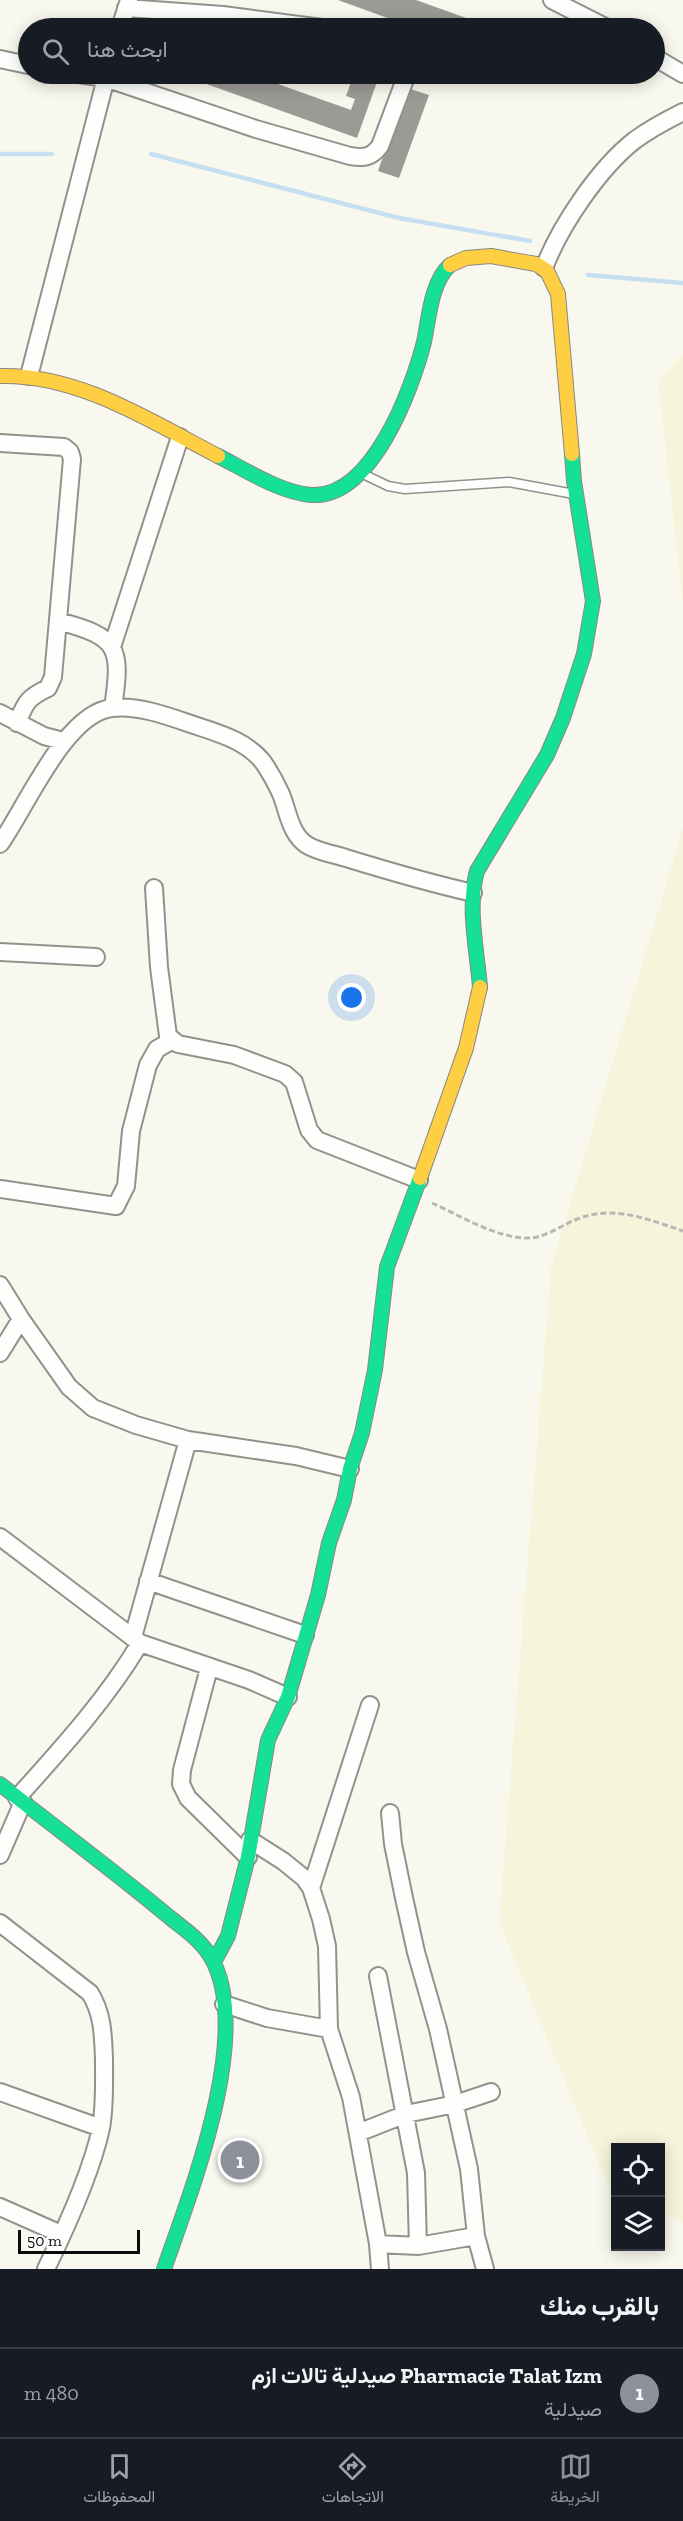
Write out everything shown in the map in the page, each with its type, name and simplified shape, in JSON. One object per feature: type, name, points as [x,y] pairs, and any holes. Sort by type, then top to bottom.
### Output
[{"type":"street","points":[[552,0],[587,18]]},
{"type":"street","points":[[128,4],[246,18]]},
{"type":"street","points":[[0,59],[18,63]]},
{"type":"street","points":[[665,63],[683,74]]},
{"type":"street","points":[[29,376],[104,84]]},
{"type":"street","points":[[129,84],[256,129],[364,158],[375,153],[380,146],[403,84]]},
{"type":"street","points":[[544,268],[558,236],[606,170],[636,140],[683,112]]},
{"type":"street","points":[[0,376],[29,376],[63,384],[96,396],[136,413],[180,437],[298,493],[314,495],[329,492],[346,484],[379,452],[408,393],[419,362],[438,281],[448,266],[466,258],[491,256],[528,262],[544,268],[558,294],[576,495],[593,601],[584,654],[563,718],[547,755],[477,871],[473,893],[480,988],[466,1048],[387,1267],[375,1370],[362,1433],[350,1469],[344,1500],[329,1543],[318,1595],[288,1697],[268,1740],[248,1857],[228,1936],[214,1962]]},
{"type":"street","points":[[113,708],[116,666],[112,646],[180,437]]},
{"type":"street","points":[[0,442],[60,446],[70,452],[72,464],[51,683],[48,688],[27,700],[17,723]]},
{"type":"street","points":[[58,621],[97,634],[112,646]]},
{"type":"street","points":[[0,844],[63,741],[96,712],[113,708],[137,710],[173,717],[241,743],[263,762],[282,796],[293,829],[307,845],[399,874],[473,893]]},
{"type":"street","points":[[0,712],[44,736],[63,741]]},
{"type":"street","points":[[154,888],[159,967],[168,1036],[171,1041],[234,1055],[276,1069],[294,1082],[309,1130],[317,1140],[416,1187]]},
{"type":"street","points":[[0,951],[96,957]]},
{"type":"street","points":[[0,1189],[116,1206],[126,1186],[131,1131],[148,1065],[158,1049],[171,1041]]},
{"type":"street","points":[[0,1285],[21,1320],[69,1387],[93,1408],[136,1425],[188,1440],[296,1456],[350,1469]]},
{"type":"street","points":[[0,1353],[21,1320]]},
{"type":"street","points":[[0,1855],[20,1800],[118,1677],[136,1640],[148,1581],[188,1440]]},
{"type":"street","points":[[0,1537],[136,1640],[209,1668],[249,1680],[288,1697]]},
{"type":"street","points":[[148,1581],[305,1635]]},
{"type":"street","points":[[209,1668],[185,1758],[181,1784],[188,1798],[248,1857]]},
{"type":"street","points":[[311,1888],[370,1706]]},
{"type":"street","points":[[0,1784],[147,1898],[187,1932],[214,1962],[221,1976],[225,2038],[208,2136],[197,2175],[164,2269]]},
{"type":"street","points":[[390,1813],[393,1844],[416,1952],[438,2029],[469,2169],[476,2236],[485,2269]]},
{"type":"street","points":[[250,1840],[283,1861],[304,1878],[311,1888],[327,1946],[329,2029],[351,2097],[378,2244],[380,2269]]},
{"type":"street","points":[[0,1923],[90,1993],[102,2021],[104,2087],[101,2128],[93,2154],[46,2269]]},
{"type":"street","points":[[378,1976],[416,2172],[418,2246]]},
{"type":"street","points":[[224,2004],[267,2018],[329,2029]]},
{"type":"street","points":[[0,2092],[101,2128]]},
{"type":"street","points":[[358,2133],[406,2114],[455,2104],[491,2092]]},
{"type":"street","points":[[0,2207],[61,2234]]},
{"type":"street","points":[[378,2244],[418,2246],[476,2236]]},
{"type":"lane","points":[[360,472],[388,486],[405,489],[508,482],[576,495]]},
{"type":"path","points":[[416,1187],[490,1228],[525,1238],[536,1238],[586,1215],[603,1212],[632,1215],[683,1231]]},
{"type":"green space","points":[[683,354],[683,606],[658,381]]},
{"type":"green space","points":[[683,828],[683,2223],[665,2214],[665,2143],[611,2143],[611,2188],[608,2186],[499,1922],[551,1267]]},
{"type":"building","points":[[338,0],[416,0],[466,18],[388,18]]},
{"type":"building","points":[[207,84],[278,84],[351,110],[355,99],[346,96],[350,84],[376,84],[357,138]]},
{"type":"building","points":[[407,88],[429,95],[399,178],[378,171]]},
{"type":"waterway","points":[[0,154],[52,154]]},
{"type":"waterway","points":[[151,154],[399,218],[530,241]]},
{"type":"waterway","points":[[588,275],[683,283]]},
{"type":"traffic: fast","points":[[218,456],[263,480],[299,493],[311,495],[333,492],[353,479],[370,461],[386,438],[399,412],[424,342],[435,291],[450,265]]},
{"type":"traffic: fast","points":[[480,987],[473,914],[477,871],[547,755],[563,718],[584,654],[593,601],[574,481],[572,454]]},
{"type":"traffic: fast","points":[[214,1962],[228,1936],[248,1857],[268,1740],[288,1697],[318,1595],[329,1543],[344,1500],[350,1469],[362,1433],[375,1370],[387,1267],[420,1178]]},
{"type":"traffic: fast","points":[[0,1784],[187,1931],[199,1942],[213,1961],[223,1993],[226,2031],[222,2072],[202,2158],[164,2269]]},
{"type":"traffic: slow","points":[[450,265],[466,258],[491,256],[536,264],[547,271],[558,294],[572,454]]},
{"type":"traffic: slow","points":[[0,376],[29,377],[86,391],[140,415],[218,456]]},
{"type":"traffic: slow","points":[[420,1178],[466,1048],[480,987]]},
{"type":"place","name":"Pharmacie Talat Izm صيدلية تالات ازم","points":[[240,2160]]}]
